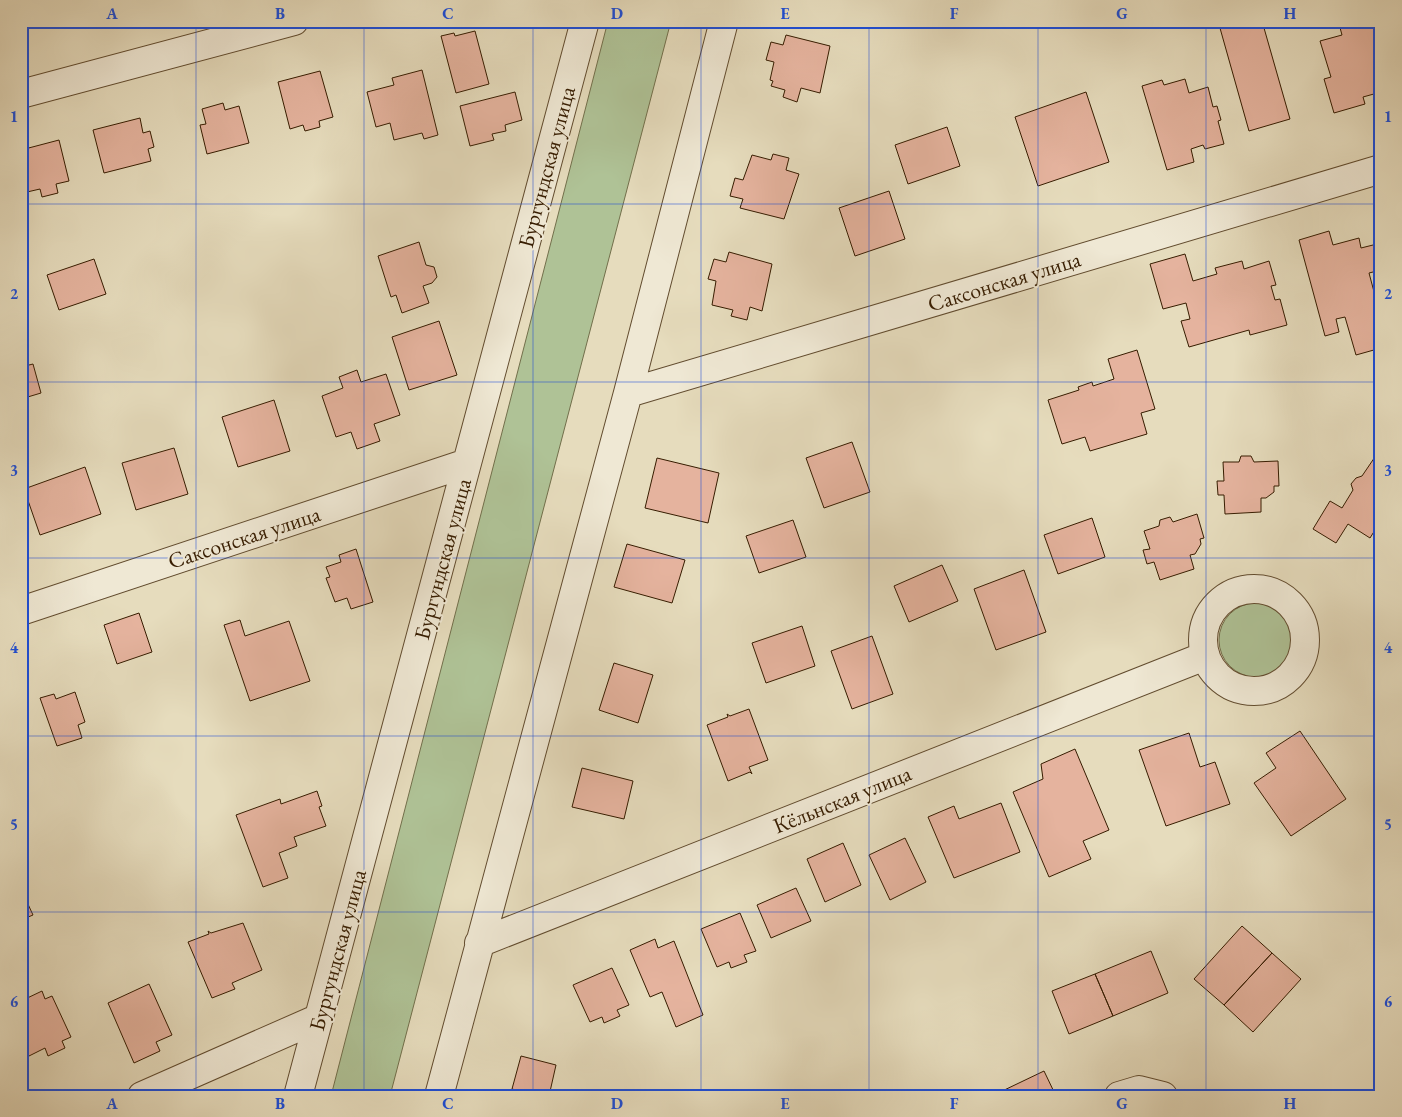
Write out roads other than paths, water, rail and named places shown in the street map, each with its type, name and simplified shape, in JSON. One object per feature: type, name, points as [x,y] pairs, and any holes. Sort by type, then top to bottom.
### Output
[{"type":"street","points":[[21,94],[294,21]]},
{"type":"street","name":"Бургундская улица","points":[[298,1096],[585,21]]},
{"type":"street","points":[[439,1096],[628,393],[724,21]]},
{"type":"street","name":"Саксонская улица","points":[[628,393],[1381,169]]},
{"type":"street","name":"Саксонская улица","points":[[21,611],[468,463]]},
{"type":"street","name":"Кёльнская улица","points":[[480,943],[1205,656]]},
{"type":"street","points":[[142,1096],[319,1018]]},
{"type":"street","points":[[1119,1096],[1139,1090],[1163,1096]]}]
